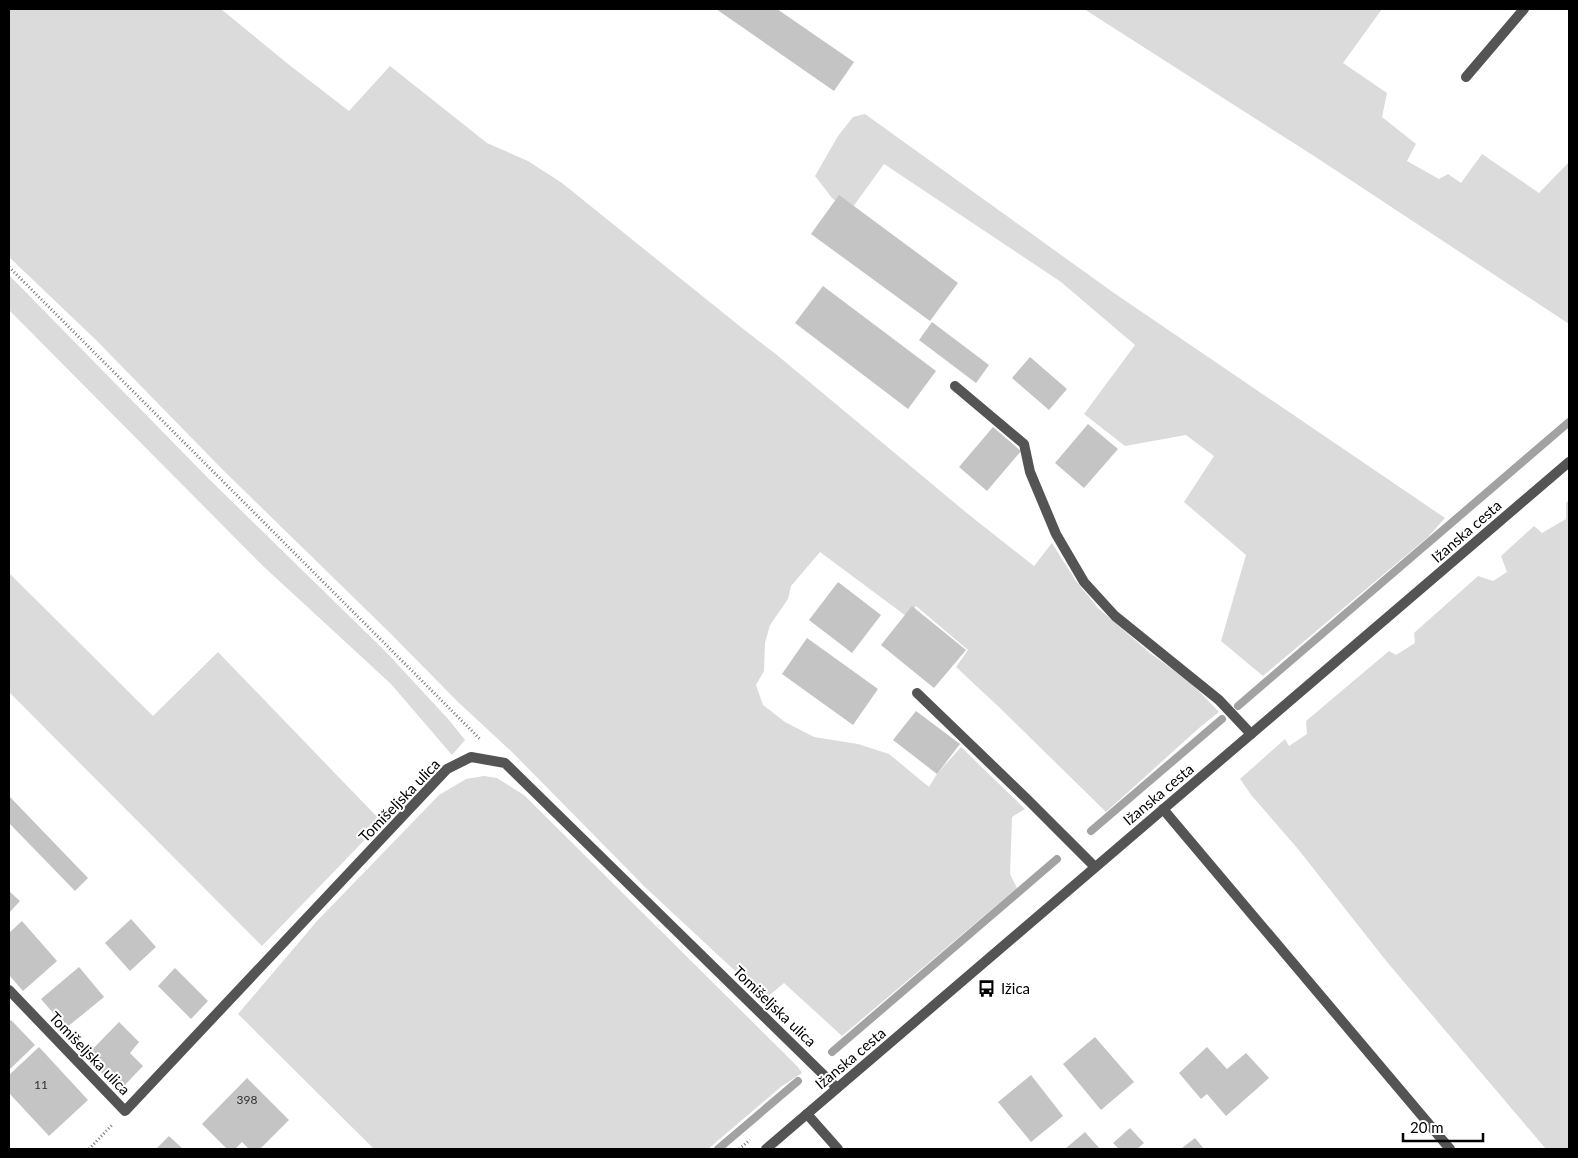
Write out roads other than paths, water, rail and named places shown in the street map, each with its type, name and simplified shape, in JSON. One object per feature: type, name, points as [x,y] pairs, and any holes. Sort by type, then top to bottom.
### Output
[{"type":"street","points":[[1466,77],[1524,9]]},
{"type":"street","points":[[955,386],[1024,444],[1030,472],[1056,534],[1084,582],[1115,616],[1219,700],[1252,734]]},
{"type":"street","name":"Ižanska cesta","points":[[766,1149],[1569,462]]},
{"type":"street","points":[[917,693],[1095,867]]},
{"type":"street","name":"Tomišeljska ulica","points":[[9,990],[125,1111],[447,769],[471,757],[505,763],[837,1088]]},
{"type":"street","points":[[1163,809],[1450,1149]]},
{"type":"street","points":[[807,1114],[838,1149]]},
{"type":"waterway","points":[[1238,706],[1569,422]]},
{"type":"waterway","points":[[1091,831],[1222,719]]},
{"type":"waterway","points":[[832,1052],[1057,859]]},
{"type":"waterway","points":[[718,1149],[798,1081]]},
{"type":"place","name":"Ižica","points":[[987,988]]}]
